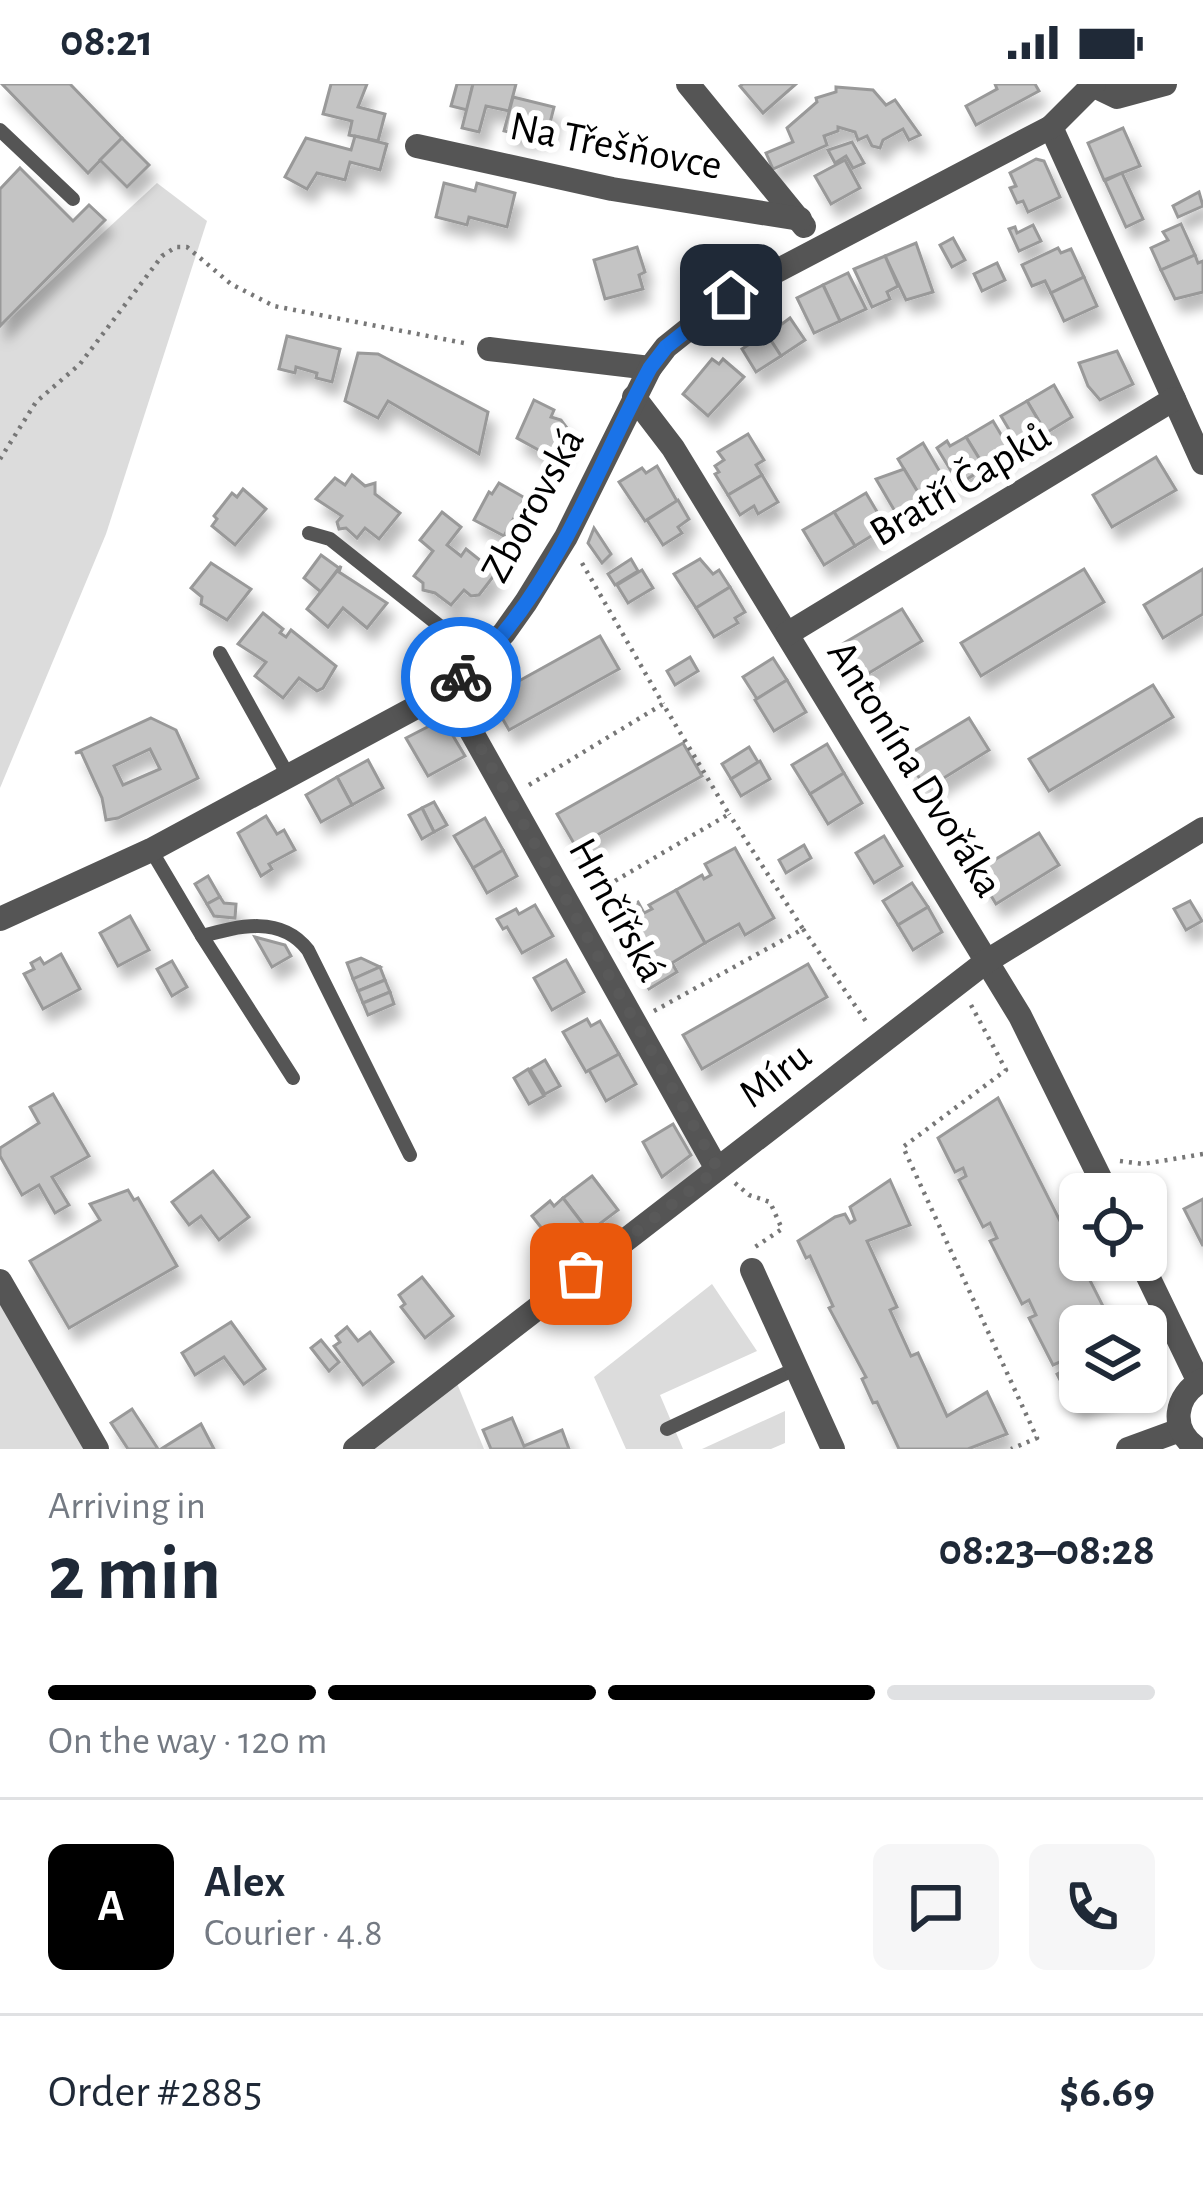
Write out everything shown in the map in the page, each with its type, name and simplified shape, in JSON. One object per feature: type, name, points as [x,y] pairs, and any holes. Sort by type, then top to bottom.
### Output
[{"type":"street","points":[[688,84],[800,219],[819,250]]},
{"type":"street","points":[[1092,85],[1117,97],[1165,84]]},
{"type":"street","name":"Zborovská","points":[[0,919],[151,850],[448,690],[526,602],[566,537],[634,397],[666,347],[731,295],[1051,127],[1092,85]]},
{"type":"street","points":[[1051,127],[1203,463]]},
{"type":"street","name":"Na Třešňovce","points":[[417,146],[612,189],[800,219]]},
{"type":"street","points":[[489,349],[650,368]]},
{"type":"street","name":"Antonína Dvořáka","points":[[634,397],[673,448],[1020,1016],[1098,1173]]},
{"type":"street","name":"Bratří Čapků","points":[[787,634],[1174,399]]},
{"type":"street","name":"Hrnčířská","points":[[448,690],[718,1169]]},
{"type":"street","name":"Míru","points":[[355,1449],[987,961],[1203,830]]},
{"type":"street","points":[[752,1270],[833,1449]]},
{"type":"street","points":[[0,1281],[97,1449]]},
{"type":"street","points":[[1151,1281],[1201,1381],[1189,1388],[1178,1408],[1180,1430],[1198,1449]]},
{"type":"street","points":[[1128,1449],[1180,1430]]},
{"type":"lane","points":[[0,130],[73,199]]},
{"type":"lane","points":[[309,533],[330,539],[480,658]]},
{"type":"lane","points":[[220,653],[289,777]]},
{"type":"lane","points":[[151,850],[293,1078]]},
{"type":"lane","points":[[202,936],[250,923],[296,935],[308,950],[410,1155]]},
{"type":"lane","points":[[667,1429],[795,1369]]},
{"type":"path","points":[[0,459],[36,402],[80,364],[162,256],[176,247],[188,247],[231,284],[274,306],[489,349]]},
{"type":"path","points":[[566,537],[729,814],[881,1042]]},
{"type":"path","points":[[508,797],[663,704]]},
{"type":"path","points":[[570,907],[729,814]]},
{"type":"path","points":[[635,1022],[803,928]]},
{"type":"path","points":[[953,1007],[970,1004],[1006,1070],[903,1147],[1037,1438],[1010,1449]]},
{"type":"path","points":[[1090,1158],[1143,1163],[1203,1154]]},
{"type":"path","points":[[718,1169],[748,1195],[770,1202],[782,1229],[745,1254],[752,1270]]},
{"type":"shaded area","points":[[157,183],[207,221],[106,534],[0,788],[0,328]]},
{"type":"shaded area","points":[[712,1284],[757,1351],[660,1395],[683,1449],[626,1449],[594,1377]]},
{"type":"shaded area","points":[[0,1299],[88,1449],[0,1449]]},
{"type":"shaded area","points":[[456,1381],[484,1449],[369,1449]]},
{"type":"shaded area","points":[[785,1411],[785,1443],[771,1449],[702,1449]]},
{"type":"building","points":[[2,84],[70,84],[122,138],[88,173]]},
{"type":"building","points":[[331,84],[367,84],[358,107],[385,114],[378,141],[349,135],[352,121],[323,114]]},
{"type":"building","points":[[457,84],[473,84],[467,110],[451,106]]},
{"type":"building","points":[[473,84],[516,84],[509,111],[486,106],[479,132],[462,128]]},
{"type":"building","points":[[796,84],[763,113],[740,86]]},
{"type":"building","points":[[995,84],[1035,84],[1039,91],[976,125],[966,106],[997,89]]},
{"type":"building","points":[[836,87],[873,90],[886,105],[895,100],[920,135],[909,140],[903,129],[883,140],[880,148],[872,146],[867,136],[858,140],[855,132],[838,127],[824,136],[827,145],[773,169],[766,153],[793,142],[787,128],[816,98],[836,92]]},
{"type":"building","points":[[513,97],[554,107],[547,135],[504,131]]},
{"type":"building","points":[[1123,128],[1140,166],[1104,180],[1088,143]]},
{"type":"building","points":[[355,136],[387,144],[380,170],[350,162],[345,180],[317,173],[307,189],[285,177],[306,138],[351,150]]},
{"type":"building","points":[[122,138],[149,165],[127,187],[100,160]]},
{"type":"building","points":[[852,142],[864,163],[853,168],[846,156],[835,163],[828,150]]},
{"type":"building","points":[[1036,159],[1044,161],[1060,197],[1028,212],[1010,188],[1016,186],[1010,173]]},
{"type":"building","points":[[845,160],[860,188],[831,204],[815,176]]},
{"type":"building","points":[[20,168],[73,221],[89,205],[105,220],[0,326],[0,189]]},
{"type":"building","points":[[1122,173],[1143,219],[1126,227],[1105,181]]},
{"type":"building","points":[[444,183],[475,191],[477,183],[515,193],[507,227],[469,217],[467,225],[436,217]]},
{"type":"building","points":[[1199,192],[1203,206],[1178,217],[1173,206]]},
{"type":"building","points":[[1181,224],[1195,255],[1161,270],[1151,248],[1168,240],[1163,232]]},
{"type":"building","points":[[1033,225],[1041,241],[1019,251],[1009,229],[1015,227],[1017,233]]},
{"type":"building","points":[[953,238],[965,260],[952,267],[940,245]]},
{"type":"building","points":[[916,243],[933,292],[906,300],[885,256]]},
{"type":"building","points":[[637,247],[645,272],[639,275],[643,289],[605,299],[594,260]]},
{"type":"building","points":[[1058,248],[1061,253],[1071,249],[1084,277],[1051,293],[1045,281],[1032,286],[1022,265]]},
{"type":"building","points":[[1195,255],[1198,263],[1203,261],[1203,292],[1175,299],[1161,270]]},
{"type":"building","points":[[885,256],[898,286],[887,292],[890,299],[872,307],[854,269]]},
{"type":"building","points":[[997,263],[1005,280],[982,291],[974,274]]},
{"type":"building","points":[[848,273],[866,309],[840,321],[823,285]]},
{"type":"building","points":[[1084,277],[1097,306],[1064,321],[1051,293]]},
{"type":"building","points":[[823,285],[840,321],[814,333],[797,298]]},
{"type":"building","points":[[774,313],[782,324],[790,318],[805,340],[781,356],[759,322]]},
{"type":"building","points":[[759,322],[781,356],[756,372],[742,349],[751,343],[744,332]]},
{"type":"building","points":[[287,336],[340,349],[332,382],[296,367],[295,373],[279,369]]},
{"type":"building","points":[[1117,351],[1133,384],[1100,400],[1079,363]]},
{"type":"building","points":[[358,353],[378,354],[488,412],[479,454],[388,401],[378,418],[345,401]]},
{"type":"building","points":[[712,359],[719,364],[723,359],[744,377],[708,416],[683,394]]},
{"type":"building","points":[[1054,385],[1072,417],[1046,433],[1027,401]]},
{"type":"building","points":[[534,400],[554,410],[551,417],[567,428],[553,458],[517,438]]},
{"type":"building","points":[[1027,401],[1046,433],[1020,448],[1001,416]]},
{"type":"building","points":[[993,421],[1012,453],[985,468],[966,437]]},
{"type":"building","points":[[748,434],[764,460],[756,465],[762,475],[728,495],[715,474],[719,472],[715,466],[724,460],[718,452]]},
{"type":"building","points":[[966,437],[985,468],[959,484],[937,448]]},
{"type":"building","points":[[923,443],[950,489],[925,504],[898,459]]},
{"type":"building","points":[[1156,457],[1176,490],[1112,527],[1093,495]]},
{"type":"building","points":[[657,466],[677,501],[645,521],[619,482],[642,468],[646,473]]},
{"type":"building","points":[[904,469],[925,504],[900,520],[876,479]]},
{"type":"building","points":[[352,475],[365,486],[375,483],[375,494],[400,513],[379,539],[365,528],[357,538],[346,528],[339,529],[342,516],[316,499],[335,478],[345,485]]},
{"type":"building","points":[[762,475],[778,502],[758,514],[754,506],[740,515],[728,495]]},
{"type":"building","points":[[499,483],[525,498],[504,536],[474,520]]},
{"type":"building","points":[[243,489],[266,509],[235,545],[212,526],[232,493],[237,497]]},
{"type":"building","points":[[866,493],[886,527],[855,546],[834,512]]},
{"type":"building","points":[[678,500],[689,519],[678,527],[682,533],[663,545],[647,520]]},
{"type":"building","points":[[442,512],[461,527],[447,545],[461,556],[466,549],[496,573],[479,595],[464,590],[451,605],[423,590],[423,583],[414,576],[433,551],[420,540]]},
{"type":"building","points":[[834,512],[855,546],[824,565],[803,530]]},
{"type":"building","points":[[594,528],[611,554],[602,563],[588,543]]},
{"type":"building","points":[[321,555],[339,568],[321,592],[304,578]]},
{"type":"building","points":[[631,559],[638,571],[615,585],[608,574]]},
{"type":"building","points":[[700,559],[713,574],[719,570],[730,587],[696,608],[674,574]]},
{"type":"building","points":[[211,563],[251,589],[227,620],[201,604],[202,597],[191,588]]},
{"type":"building","points":[[341,566],[339,572],[387,603],[367,628],[343,608],[328,627],[307,609]]},
{"type":"building","points":[[1084,569],[1104,602],[981,676],[961,643]]},
{"type":"building","points":[[1203,569],[1203,614],[1163,638],[1144,605]]},
{"type":"building","points":[[642,570],[653,588],[628,603],[617,585]]},
{"type":"building","points":[[730,587],[745,612],[735,618],[738,623],[714,637],[696,608]]},
{"type":"building","points":[[902,609],[922,641],[859,679],[839,646]]},
{"type":"building","points":[[263,613],[283,629],[280,633],[286,637],[291,630],[336,666],[323,688],[317,691],[299,678],[283,698],[255,676],[266,662],[238,644]]},
{"type":"building","points":[[600,636],[619,669],[509,730],[490,697]]},
{"type":"building","points":[[690,657],[698,671],[675,685],[667,671]]},
{"type":"building","points":[[773,658],[787,680],[757,699],[743,677]]},
{"type":"building","points":[[787,680],[806,712],[774,731],[755,700]]},
{"type":"building","points":[[1153,685],[1173,717],[1049,791],[1029,759]]},
{"type":"building","points":[[151,718],[176,730],[198,778],[106,820],[102,798],[81,752],[75,753]],"holes":[[[150,749],[160,769],[123,785],[114,766]]]},
{"type":"building","points":[[969,718],[989,750],[926,789],[906,756]]},
{"type":"building","points":[[443,719],[465,756],[428,776],[406,738]]},
{"type":"building","points":[[683,743],[702,776],[576,847],[557,814]]},
{"type":"building","points":[[827,744],[844,773],[810,794],[792,765]]},
{"type":"building","points":[[749,747],[758,762],[731,779],[722,764]]},
{"type":"building","points":[[368,760],[383,788],[352,805],[337,777]]},
{"type":"building","points":[[760,761],[770,779],[741,796],[731,779]]},
{"type":"building","points":[[844,773],[862,803],[828,824],[810,794]]},
{"type":"building","points":[[337,777],[352,805],[321,822],[306,795]]},
{"type":"building","points":[[434,802],[447,825],[434,832],[422,808]]},
{"type":"building","points":[[422,808],[434,832],[422,839],[409,815]]},
{"type":"building","points":[[266,816],[277,834],[284,830],[295,850],[269,864],[272,869],[261,876],[238,833]]},
{"type":"building","points":[[485,818],[503,850],[473,868],[454,836]]},
{"type":"building","points":[[1039,833],[1059,865],[996,904],[976,871]]},
{"type":"building","points":[[884,836],[902,866],[874,883],[856,853]]},
{"type":"building","points":[[804,845],[811,858],[786,873],[779,860]]},
{"type":"building","points":[[735,848],[774,918],[745,935],[739,924],[705,943],[676,890],[711,875],[705,864]]},
{"type":"building","points":[[503,850],[517,876],[487,893],[473,868]]},
{"type":"building","points":[[208,876],[220,897],[207,904],[195,884]]},
{"type":"building","points":[[912,883],[928,907],[898,925],[883,901]]},
{"type":"building","points":[[676,890],[705,943],[672,963],[677,972],[649,989],[609,918],[638,902],[644,913]]},
{"type":"building","points":[[220,897],[224,903],[236,904],[235,918],[214,916],[207,904]]},
{"type":"building","points":[[1190,901],[1202,921],[1186,930],[1174,909]]},
{"type":"building","points":[[535,905],[553,936],[522,953],[497,919]]},
{"type":"building","points":[[928,907],[942,932],[913,950],[898,925]]},
{"type":"building","points":[[130,916],[149,950],[118,966],[100,933]]},
{"type":"building","points":[[255,937],[285,945],[291,956],[272,967]]},
{"type":"building","points":[[61,954],[80,989],[43,1009],[24,974],[40,958],[44,964]]},
{"type":"building","points":[[361,958],[380,967],[353,979],[347,963]]},
{"type":"building","points":[[566,960],[584,992],[552,1010],[534,978]]},
{"type":"building","points":[[172,961],[187,987],[172,996],[157,969]]},
{"type":"building","points":[[808,964],[827,997],[702,1069],[683,1035]]},
{"type":"building","points":[[380,967],[385,980],[358,991],[353,979]]},
{"type":"building","points":[[385,980],[390,992],[363,1003],[358,991]]},
{"type":"building","points":[[390,992],[394,1004],[368,1015],[363,1003]]},
{"type":"building","points":[[587,1019],[591,1026],[600,1021],[619,1054],[586,1072],[563,1032]]},
{"type":"building","points":[[619,1054],[636,1084],[606,1101],[589,1070]]},
{"type":"building","points":[[545,1060],[560,1086],[545,1094],[530,1069]]},
{"type":"building","points":[[528,1069],[544,1096],[529,1104],[514,1078]]},
{"type":"building","points":[[53,1094],[89,1156],[52,1177],[69,1205],[55,1213],[39,1185],[22,1195],[0,1156],[0,1148],[39,1123],[30,1107]]},
{"type":"building","points":[[998,1098],[1059,1219],[1059,1281],[1090,1281],[1102,1305],[1059,1305],[1059,1362],[1053,1365],[1029,1318],[1036,1315],[1029,1300],[1022,1304],[990,1241],[997,1238],[990,1223],[983,1227],[959,1180],[966,1176],[963,1168],[955,1172],[938,1138]]},
{"type":"building","points":[[673,1124],[691,1155],[662,1177],[643,1142]]},
{"type":"building","points":[[213,1171],[249,1217],[219,1240],[201,1216],[189,1225],[172,1202]]},
{"type":"building","points":[[592,1176],[618,1210],[589,1232],[563,1198]]},
{"type":"building","points":[[890,1180],[910,1225],[867,1241],[897,1307],[890,1310],[911,1356],[918,1353],[947,1416],[987,1392],[1007,1434],[968,1449],[899,1449],[829,1308],[833,1306],[810,1256],[806,1258],[798,1241],[835,1217],[845,1214],[850,1223],[855,1220],[850,1207]]},
{"type":"building","points":[[128,1190],[134,1200],[138,1198],[177,1266],[69,1328],[30,1261],[100,1220],[90,1204]]},
{"type":"building","points":[[563,1198],[589,1232],[562,1254],[532,1216],[550,1201],[554,1206]]},
{"type":"building","points":[[1203,1199],[1203,1246],[1184,1209]]},
{"type":"building","points":[[422,1277],[453,1316],[425,1338],[401,1307],[405,1304],[399,1295]]},
{"type":"building","points":[[231,1322],[265,1369],[244,1384],[224,1357],[195,1375],[182,1353]]},
{"type":"building","points":[[347,1327],[358,1341],[370,1332],[393,1362],[363,1385],[334,1346],[340,1342],[336,1336]]},
{"type":"building","points":[[321,1340],[339,1362],[329,1371],[311,1348]]},
{"type":"building","points":[[132,1409],[158,1449],[128,1449],[111,1423]]},
{"type":"building","points":[[512,1418],[524,1446],[562,1430],[569,1449],[491,1449],[483,1430]]},
{"type":"building","points":[[201,1424],[214,1449],[161,1449]]},
{"type":"way so far","points":[[461,677],[448,690],[718,1169],[581,1274]]},
{"type":"route","points":[[461,677],[504,633],[566,537],[650,368],[666,347],[731,295]]}]
